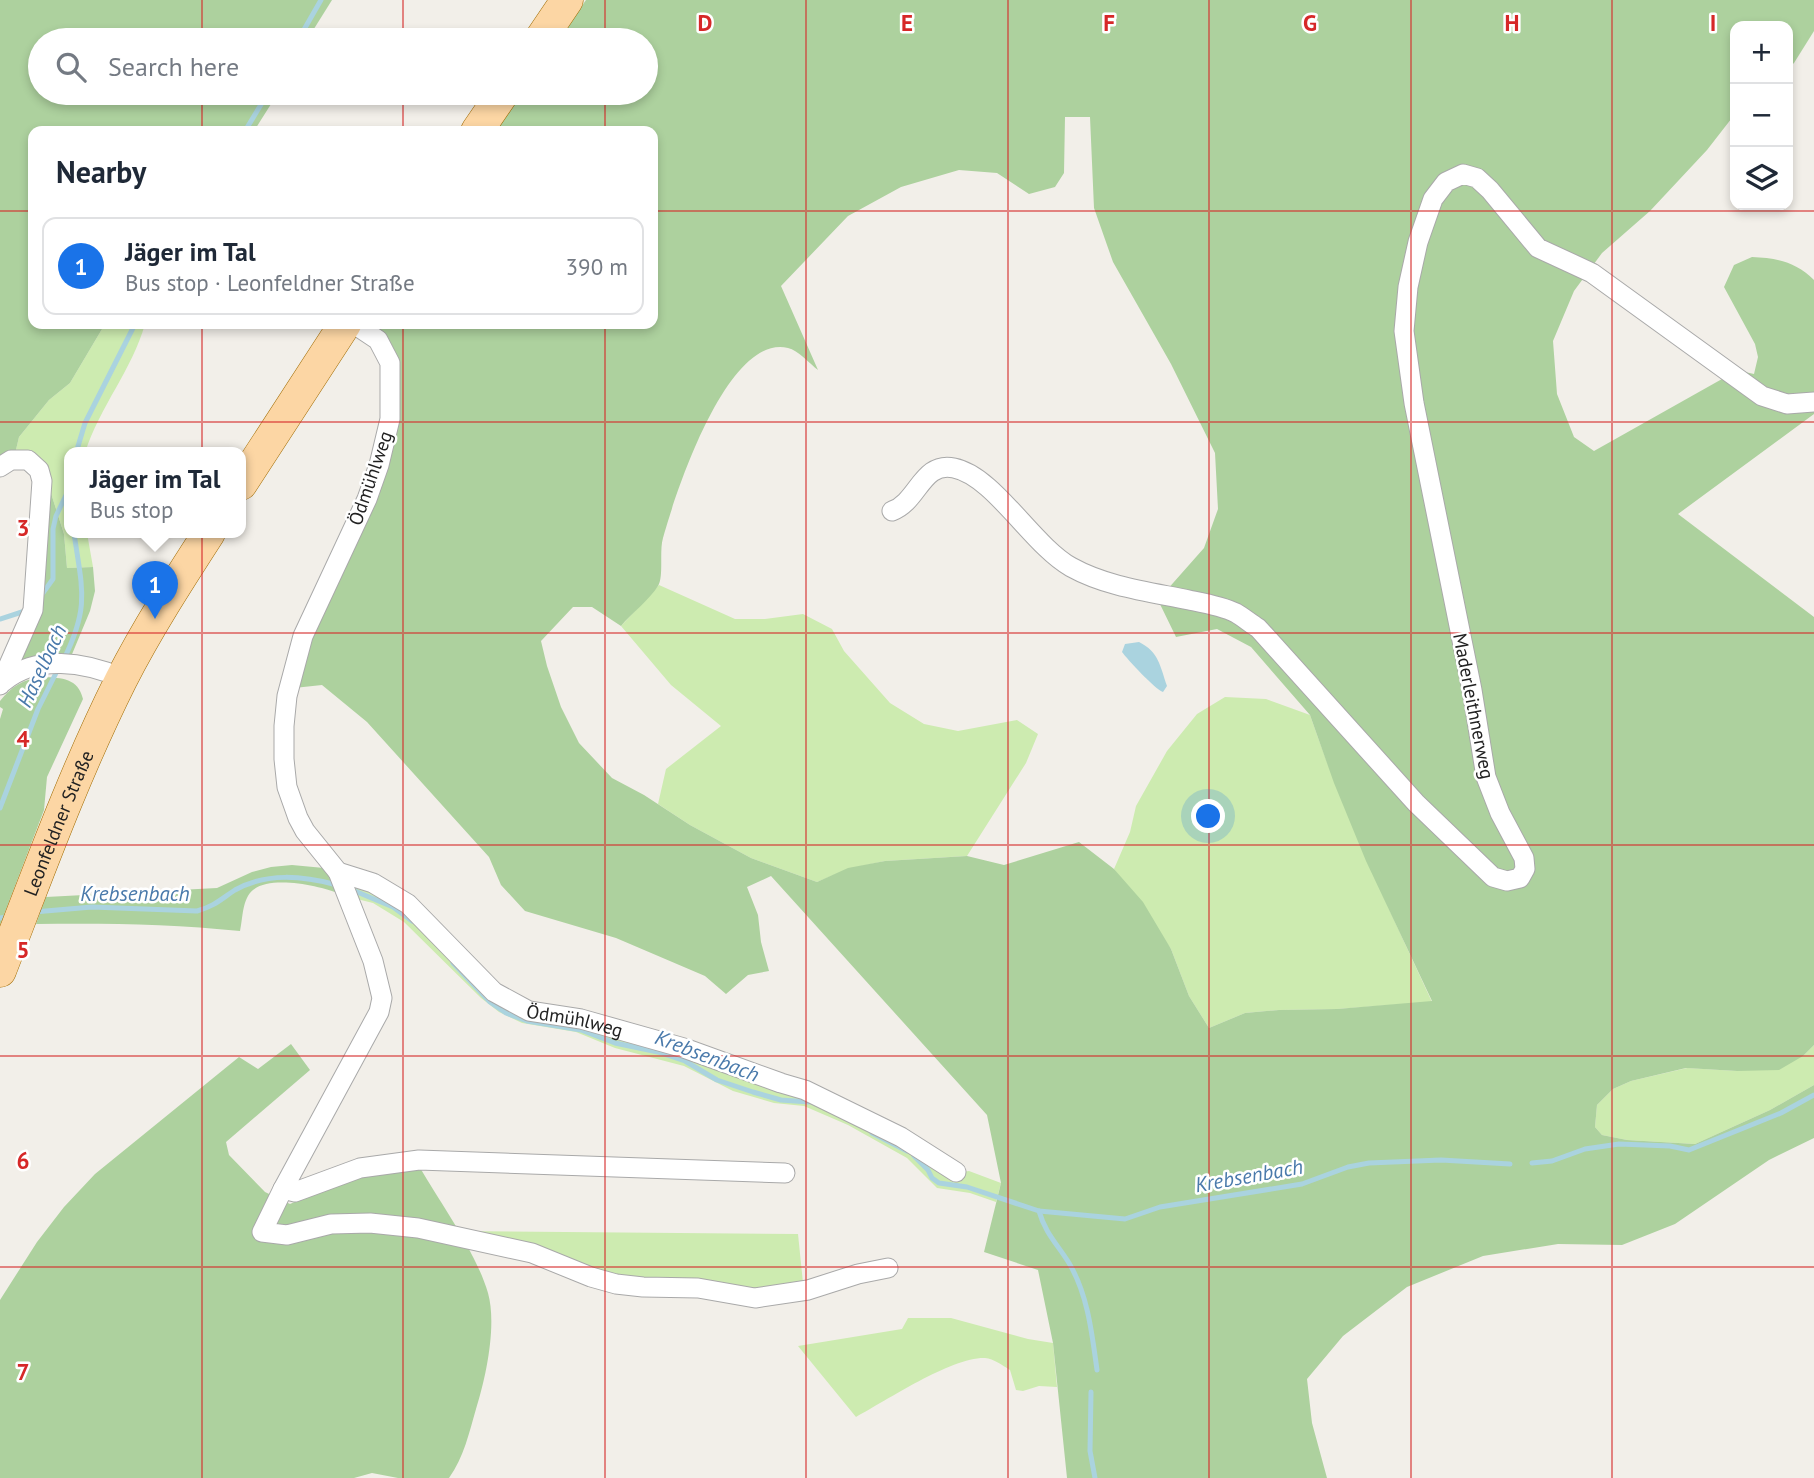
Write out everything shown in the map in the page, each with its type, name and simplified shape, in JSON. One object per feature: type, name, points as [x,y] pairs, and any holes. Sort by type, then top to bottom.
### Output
[{"type":"main road","points":[[548,28],[567,0]]},
{"type":"main road","points":[[480,126],[495,105]]},
{"type":"main road","points":[[246,476],[342,329]]},
{"type":"main road","name":"Leonfeldner Straße","points":[[0,971],[76,775],[122,678],[206,538]]},
{"type":"street","name":"Maderleithnerweg","points":[[892,511],[909,501],[928,474],[940,468],[953,467],[971,475],[993,492],[1043,547],[1070,567],[1101,581],[1235,612],[1258,628],[1416,803],[1493,877],[1507,881],[1520,878],[1525,869],[1524,858],[1500,813],[1486,777],[1474,702],[1414,403],[1404,331],[1413,265],[1433,199],[1446,183],[1463,174],[1478,178],[1538,248],[1592,273],[1762,396],[1787,404],[1814,402]]},
{"type":"street","name":"Ödmühlweg","points":[[362,329],[379,340],[390,363],[390,419],[379,465],[367,499],[303,636],[287,696],[284,759],[292,804],[305,831],[342,883],[378,976],[382,998],[379,1012],[262,1232],[287,1235],[309,1228],[370,1223],[418,1228],[532,1253],[616,1284],[698,1289],[755,1298],[808,1290],[858,1273],[888,1268]]},
{"type":"street","points":[[0,467],[11,460],[23,458],[32,463],[41,475],[34,601],[1,684]]},
{"type":"street","points":[[1,684],[23,668],[37,666],[76,665],[99,668],[122,678]]},
{"type":"street","name":"Ödmühlweg","points":[[342,883],[373,883],[408,904],[494,992],[529,1011],[581,1019],[684,1048],[805,1090],[901,1137],[956,1171]]},
{"type":"street","points":[[283,1189],[295,1192],[360,1168],[419,1160],[785,1173]]},
{"type":"green space","points":[[0,0],[332,0],[314,28],[28,28],[28,105],[270,105],[257,126],[28,126],[28,329],[102,329],[70,383],[49,400],[19,437],[15,454],[0,462]]},
{"type":"green space","points":[[586,0],[1814,0],[1814,31],[1793,64],[1793,21],[1730,21],[1730,120],[1707,150],[1650,211],[1602,253],[1574,291],[1553,341],[1557,394],[1574,437],[1594,451],[1722,379],[1741,392],[1814,408],[1814,414],[1678,514],[1814,617],[1814,1045],[1803,1056],[1779,1070],[1686,1068],[1631,1081],[1613,1089],[1597,1105],[1595,1127],[1602,1135],[1627,1140],[1695,1144],[1770,1110],[1814,1085],[1814,1138],[1769,1160],[1675,1224],[1622,1245],[1558,1244],[1483,1256],[1407,1287],[1343,1336],[1307,1379],[1312,1423],[1327,1478],[1067,1478],[1053,1343],[1038,1270],[984,1252],[1001,1183],[987,1115],[771,876],[747,887],[758,915],[761,942],[769,971],[748,975],[726,994],[705,976],[616,938],[525,911],[501,885],[489,857],[367,722],[322,685],[294,688],[319,612],[341,567],[398,367],[390,343],[380,329],[658,329],[658,126],[499,126],[514,105],[658,105],[658,28],[566,28]],"holes":[[[1065,117],[1090,117],[1094,208],[1113,262],[1171,364],[1215,453],[1218,509],[1204,548],[1158,600],[1176,637],[1217,629],[1251,647],[1310,715],[1366,861],[1432,1001],[1245,1013],[1209,1028],[1189,996],[1171,949],[1143,902],[1114,869],[1079,842],[1004,865],[967,856],[885,861],[848,868],[817,882],[751,858],[612,778],[579,743],[561,707],[541,641],[573,607],[592,607],[621,626],[655,591],[661,576],[663,538],[679,488],[707,421],[744,365],[766,350],[788,348],[800,354],[818,370],[781,286],[848,216],[901,187],[959,170],[997,173],[1029,194],[1055,187],[1064,173]]]},
{"type":"green space","points":[[1752,257],[1786,262],[1814,280],[1814,396],[1784,398],[1736,370],[1754,374],[1758,357],[1755,344],[1724,287],[1734,265]]},
{"type":"green space","points":[[102,329],[143,329],[87,447],[64,447],[64,534],[49,487],[15,454],[19,437],[49,400],[70,383]]},
{"type":"green space","points":[[49,487],[64,534],[67,568],[93,567],[95,591],[90,611],[70,659],[20,663]]},
{"type":"green space","points":[[64,538],[88,538],[93,567],[67,568]]},
{"type":"green space","points":[[659,585],[735,619],[765,619],[803,614],[832,629],[844,651],[890,703],[924,724],[958,731],[1017,720],[1038,734],[1026,763],[967,856],[885,861],[848,869],[817,882],[751,858],[658,804],[666,769],[721,726],[671,685],[621,626]]},
{"type":"green space","points":[[43,677],[68,680],[81,692],[83,699],[47,777],[44,810],[0,925],[0,719],[3,709],[0,707],[0,701],[18,684]]},
{"type":"green space","points":[[1225,697],[1266,699],[1310,715],[1352,824],[1432,1002],[1245,1013],[1209,1028],[1189,996],[1171,949],[1114,869],[1130,832],[1136,806],[1167,751],[1197,714]]},
{"type":"green space","points":[[292,865],[324,868],[340,894],[296,883],[261,886],[253,890],[247,898],[240,931],[138,924],[36,924],[46,897],[217,888],[252,872]]},
{"type":"green space","points":[[348,883],[403,907],[474,980],[565,1021],[804,1095],[962,1172],[969,1171],[1001,1183],[996,1202],[970,1193],[937,1188],[907,1158],[848,1125],[804,1106],[774,1103],[733,1091],[684,1066],[615,1048],[576,1032],[522,1023],[499,1012],[481,998],[404,922],[373,903],[353,898]]},
{"type":"green space","points":[[291,1044],[310,1070],[226,1142],[229,1155],[265,1192],[290,1204],[346,1179],[419,1166],[467,1245],[488,1293],[491,1335],[487,1367],[466,1445],[449,1478],[398,1478],[372,1473],[354,1478],[0,1478],[0,1300],[37,1242],[64,1207],[95,1174],[239,1057],[258,1069]]},
{"type":"green space","points":[[1814,1045],[1814,1085],[1770,1110],[1695,1144],[1627,1140],[1602,1135],[1595,1127],[1597,1105],[1613,1089],[1631,1081],[1687,1068],[1737,1071],[1803,1056]]},
{"type":"green space","points":[[457,1231],[798,1234],[803,1283],[755,1291],[639,1283]]},
{"type":"green space","points":[[908,1318],[951,1318],[1053,1343],[1057,1387],[1039,1386],[1023,1391],[1016,1390],[1010,1370],[985,1358],[971,1360],[938,1372],[856,1417],[798,1346],[902,1329]]},
{"type":"water","points":[[1139,642],[1151,650],[1158,660],[1167,686],[1163,692],[1122,652],[1125,644]]},
{"type":"waterway","name":"Haselbach","points":[[305,28],[321,0]]},
{"type":"waterway","name":"Haselbach","points":[[248,126],[261,105]]},
{"type":"waterway","name":"Haselbach","points":[[78,447],[85,423],[132,329]]},
{"type":"waterway","points":[[40,597],[53,579],[53,529],[64,499]]},
{"type":"waterway","name":"Haselbach","points":[[64,659],[81,611],[81,584],[75,538]]},
{"type":"waterway","points":[[0,619],[25,611]]},
{"type":"waterway","name":"Haselbach","points":[[0,808],[38,709],[59,667]]},
{"type":"waterway","name":"Krebsenbach","points":[[34,912],[92,907],[197,911],[213,905],[247,884],[260,880],[285,877],[337,885]]},
{"type":"waterway","name":"Krebsenbach","points":[[350,889],[393,907],[412,921]]},
{"type":"waterway","name":"Krebsenbach","points":[[0,918],[11,916]]},
{"type":"waterway","name":"Krebsenbach","points":[[453,963],[490,1002],[506,1013],[527,1021],[581,1030],[615,1043],[658,1052],[685,1061],[717,1080],[753,1092],[781,1100],[809,1102]]},
{"type":"waterway","name":"Krebsenbach","points":[[1532,1163],[1552,1161],[1585,1149],[1619,1144],[1670,1146],[1689,1150],[1781,1113],[1814,1095]]},
{"type":"waterway","name":"Krebsenbach","points":[[872,1133],[907,1151]]},
{"type":"waterway","name":"Krebsenbach","points":[[914,1156],[939,1183],[967,1187],[1039,1211],[1125,1219],[1160,1207],[1302,1184],[1348,1167],[1369,1163],[1441,1160],[1510,1164]]},
{"type":"waterway","points":[[1039,1211],[1081,1288],[1097,1370]]},
{"type":"waterway","points":[[1091,1392],[1090,1451],[1095,1478]]},
{"type":"place","name":"Jäger im Tal","points":[[155,619]]}]
